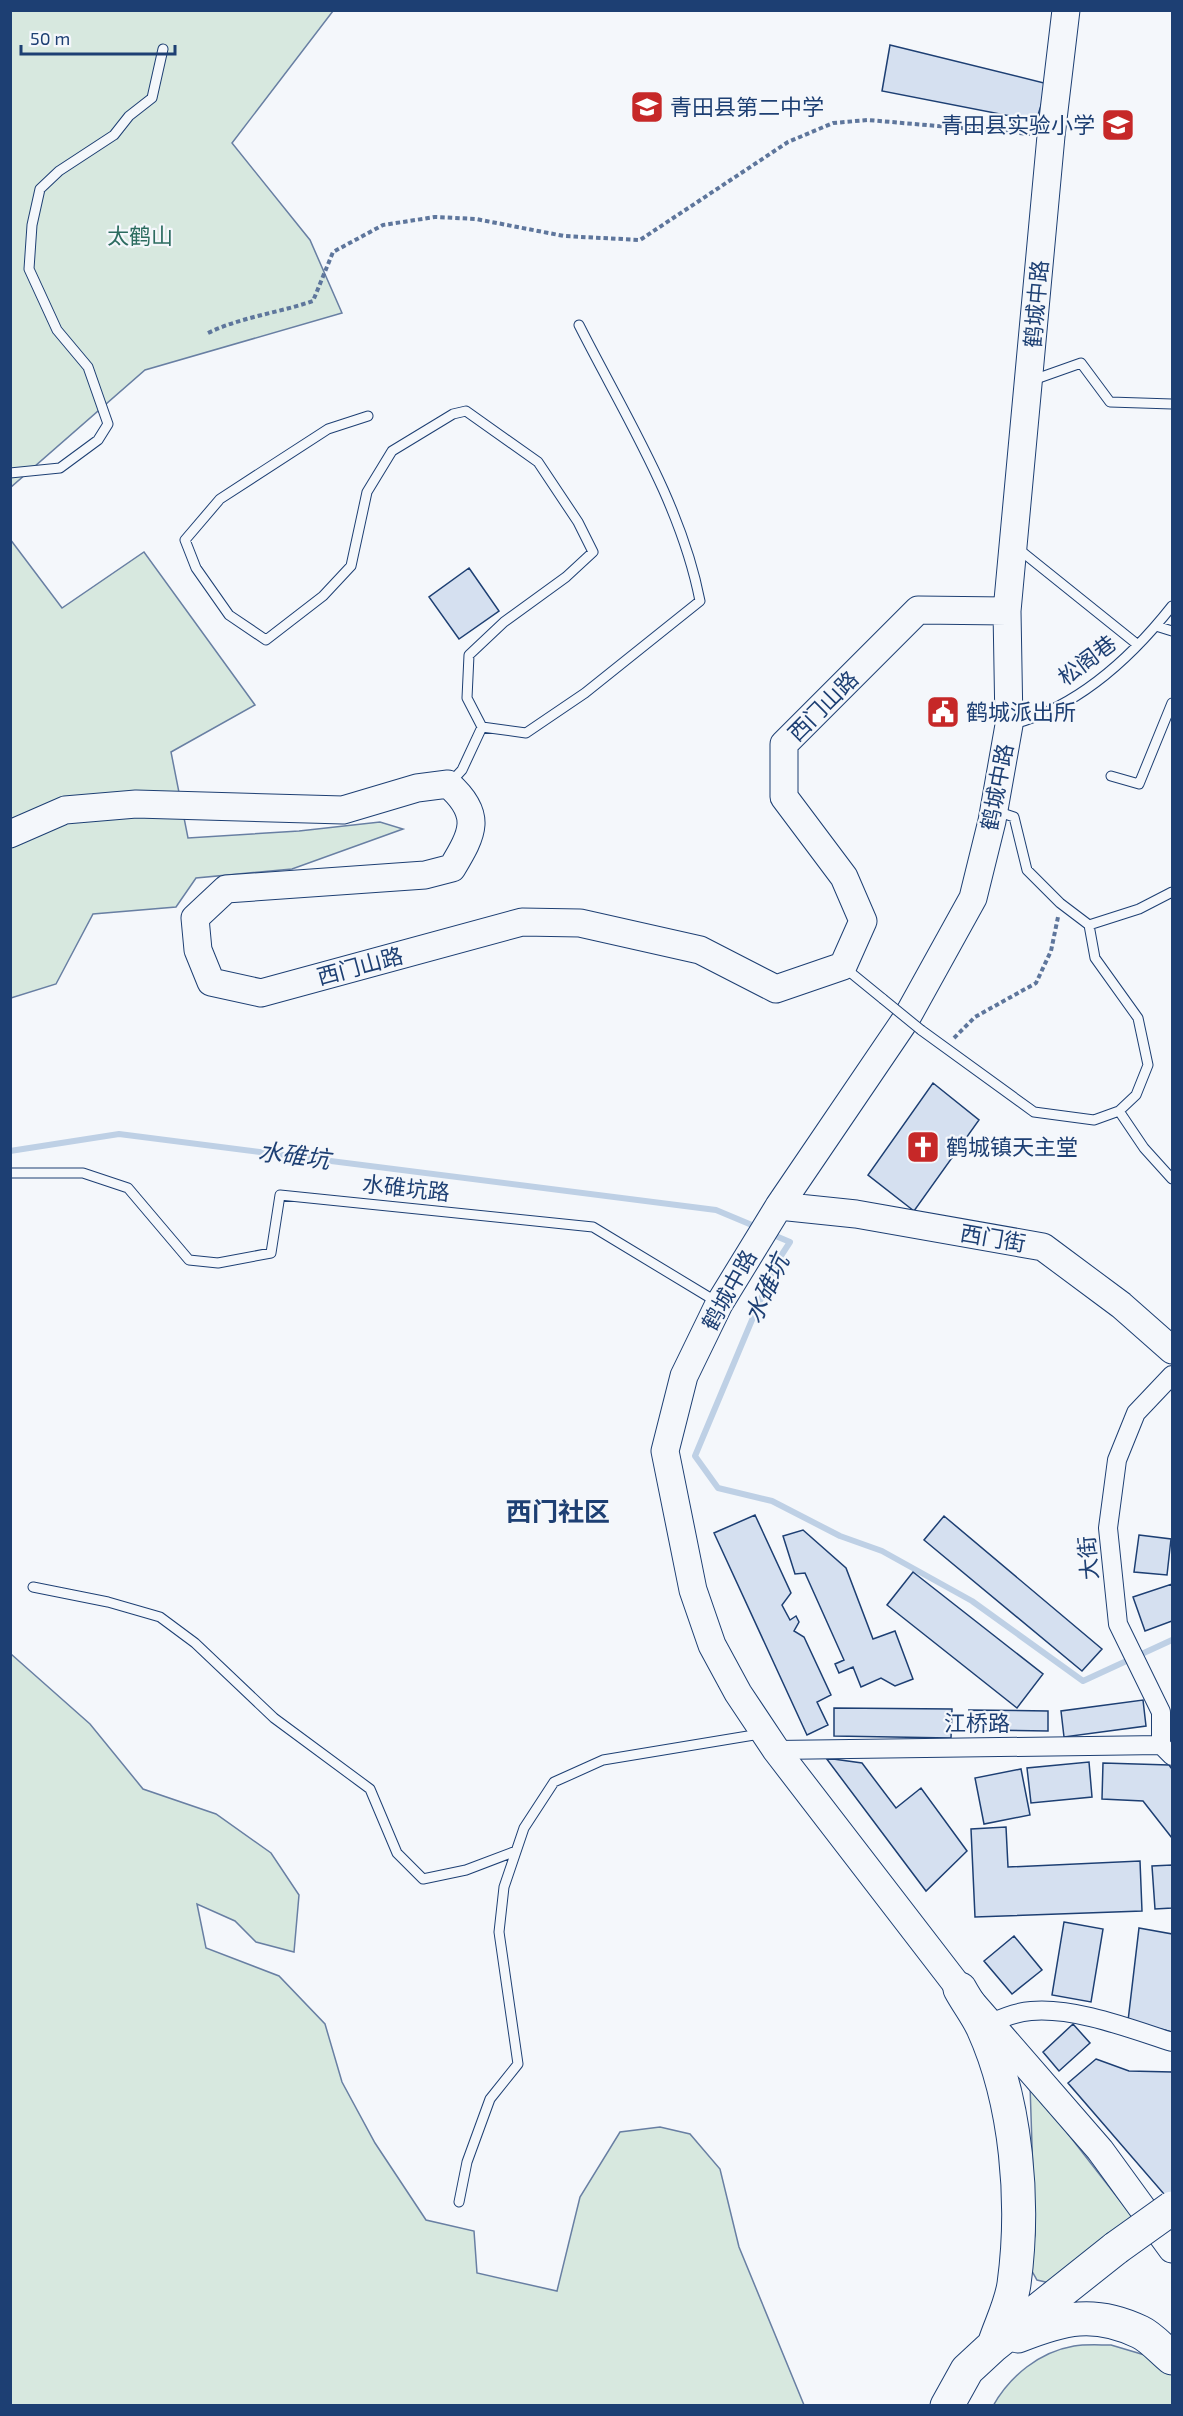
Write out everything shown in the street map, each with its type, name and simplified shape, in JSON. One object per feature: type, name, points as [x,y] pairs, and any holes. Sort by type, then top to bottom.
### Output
[{"type":"highway","points":[[960,1989],[983,2028],[1004,2093],[1015,2151],[1019,2219],[1014,2287],[994,2345]]},
{"type":"highway","points":[[947,2406],[967,2370],[994,2345],[1116,2248],[1173,2208]]},
{"type":"highway","points":[[994,2345],[1045,2325],[1092,2316],[1141,2332],[1173,2358]]},
{"type":"street","name":"鹤城中路","points":[[1066,10],[1051,136],[1007,611],[1009,725],[994,810],[973,898],[906,1019],[775,1212],[719,1304],[684,1376],[665,1451],[693,1590],[712,1645],[738,1693],[771,1742],[960,1989],[1100,2150],[1173,2249]]},
{"type":"street","name":"西门山路","points":[[448,784],[462,796],[470,810],[470,838],[452,868],[425,875],[226,889],[195,918],[198,950],[212,982],[261,993],[522,922],[580,923],[700,950],[776,989],[843,966],[863,921],[844,877],[784,798],[784,744],[918,610],[1007,611]]},
{"type":"street","points":[[10,834],[65,810],[136,804],[343,810],[417,788],[448,784]]},
{"type":"street","name":"西门街","points":[[775,1212],[856,1214],[1043,1247],[1121,1305],[1173,1350]]},
{"type":"street","name":"大街","points":[[1167,1750],[1161,1712],[1124,1641],[1118,1624],[1108,1528],[1117,1460],[1136,1413],[1173,1375]]},
{"type":"street","name":"江桥路","points":[[771,1742],[1167,1750]]},
{"type":"street","points":[[991,2023],[1011,2014],[1033,2011],[1063,2014],[1113,2024],[1173,2042]]},
{"type":"lane","points":[[10,473],[60,468],[98,440],[108,424],[88,367],[57,330],[29,269],[32,225],[40,189],[59,171],[114,135],[129,116],[152,98],[163,49]]},
{"type":"lane","points":[[482,726],[526,733],[585,693],[700,601],[695,576],[669,503],[579,326]]},
{"type":"lane","points":[[1028,382],[1081,363],[1110,402],[1173,404]]},
{"type":"lane","points":[[368,416],[328,429],[220,499],[185,540],[196,568],[229,615],[266,640],[323,596],[351,566],[368,492],[392,451],[453,414],[466,411],[538,462],[578,522],[593,552],[566,578],[504,622],[469,655],[467,698],[482,726]]},
{"type":"lane","points":[[1013,544],[1138,645]]},
{"type":"lane","name":"松阁巷","points":[[1009,725],[1034,718],[1080,692],[1123,661],[1173,606]]},
{"type":"lane","points":[[1156,626],[1173,631]]},
{"type":"lane","points":[[1111,776],[1139,784],[1173,703]]},
{"type":"lane","points":[[448,784],[462,770],[482,726]]},
{"type":"lane","points":[[843,966],[921,1030],[1034,1112],[1094,1120],[1119,1111],[1136,1095],[1148,1065],[1138,1018],[1095,958],[1089,925],[1060,903],[1027,870],[1014,817],[994,810]]},
{"type":"lane","points":[[1089,925],[1139,909],[1173,892]]},
{"type":"lane","points":[[1119,1111],[1144,1148],[1173,1179]]},
{"type":"lane","name":"水碓坑路","points":[[10,1173],[83,1173],[128,1188],[189,1260],[218,1263],[271,1253],[280,1195],[593,1227],[719,1304]]},
{"type":"lane","points":[[33,1587],[108,1602],[160,1617],[195,1643],[274,1718],[370,1789],[397,1853],[423,1879],[466,1870],[516,1851]]},
{"type":"lane","points":[[459,2202],[467,2162],[490,2099],[518,2064],[499,1932],[504,1887],[524,1828],[554,1782],[603,1760],[771,1742]]},
{"type":"path","points":[[208,333],[233,321],[280,313],[313,301],[333,252],[383,225],[435,217],[476,219],[564,236],[640,240],[788,142],[833,123],[868,120],[1051,136]]},
{"type":"path","points":[[945,1047],[975,1017],[1036,983],[1051,951],[1060,903]]},
{"type":"green space","name":"太鹤山","points":[[11,11],[333,11],[232,143],[310,240],[342,313],[145,370],[11,487]]},
{"type":"green space","points":[[10,539],[62,608],[144,552],[255,705],[171,752],[188,838],[299,831],[380,822],[403,829],[292,869],[196,878],[176,907],[93,914],[56,984],[11,998]]},
{"type":"green space","points":[[11,1654],[90,1724],[143,1789],[216,1814],[271,1853],[299,1895],[294,1952],[256,1942],[235,1921],[197,1904],[206,1948],[279,1976],[325,2024],[342,2082],[375,2143],[426,2220],[474,2231],[477,2273],[557,2291],[580,2197],[620,2132],[660,2127],[690,2134],[720,2169],[739,2247],[804,2405],[11,2405]]},
{"type":"green space","points":[[1030,2085],[1135,2220],[1054,2284],[1037,2280],[1028,2264],[1035,2235]]},
{"type":"green space","points":[[1078,2345],[1111,2345],[1148,2356],[1172,2373],[1172,2405],[993,2406],[1017,2375],[1037,2360],[1061,2349]]},
{"type":"building","points":[[890,45],[1048,84],[1036,121],[882,91]]},
{"type":"building","points":[[469,568],[499,611],[459,639],[429,597]]},
{"type":"building","name":"鹤城镇天主堂","points":[[933,1083],[979,1120],[914,1211],[868,1175]]},
{"type":"building","points":[[755,1515],[791,1593],[782,1605],[790,1620],[796,1616],[799,1622],[794,1631],[804,1637],[831,1695],[817,1702],[828,1725],[807,1735],[714,1533]]},
{"type":"building","points":[[944,1516],[1102,1649],[1082,1671],[924,1540]]},
{"type":"building","points":[[803,1530],[846,1568],[873,1639],[895,1631],[913,1679],[895,1686],[881,1678],[861,1687],[853,1667],[839,1673],[835,1664],[844,1660],[805,1573],[795,1574],[783,1536]]},
{"type":"building","points":[[1139,1535],[1171,1539],[1167,1575],[1134,1572]]},
{"type":"building","points":[[913,1572],[1043,1674],[1017,1708],[887,1605]]},
{"type":"building","points":[[1172,1584],[1172,1621],[1145,1631],[1133,1597]]},
{"type":"building","points":[[1143,1700],[1146,1726],[1064,1737],[1061,1711]]},
{"type":"building","points":[[834,1708],[952,1709],[951,1738],[834,1736]]},
{"type":"building","points":[[969,1710],[1048,1711],[1048,1731],[976,1730]]},
{"type":"building","points":[[826,1758],[862,1763],[896,1808],[921,1788],[967,1851],[926,1891]]},
{"type":"building","points":[[1089,1762],[1092,1797],[1031,1803],[1027,1768]]},
{"type":"building","points":[[1103,1763],[1169,1765],[1172,1769],[1172,1838],[1143,1801],[1102,1799]]},
{"type":"building","points":[[1021,1769],[1030,1815],[984,1824],[975,1778]]},
{"type":"building","points":[[1006,1827],[1008,1867],[1140,1861],[1142,1911],[975,1917],[971,1829]]},
{"type":"building","points":[[1172,1865],[1172,1908],[1155,1909],[1152,1866]]},
{"type":"building","points":[[1064,1922],[1103,1929],[1091,2002],[1052,1995]]},
{"type":"building","points":[[1139,1928],[1172,1934],[1172,2032],[1128,2021]]},
{"type":"building","points":[[1014,1936],[1042,1970],[1012,1994],[984,1961]]},
{"type":"building","points":[[1073,2024],[1090,2043],[1059,2071],[1043,2052]]},
{"type":"building","points":[[1096,2059],[1129,2071],[1172,2072],[1172,2199],[1170,2201],[1068,2083]]},
{"type":"waterway","name":"水碓坑","points":[[10,1151],[119,1134],[716,1210],[759,1228]]},
{"type":"waterway","name":"水碓坑","points":[[771,1234],[790,1242],[775,1265],[695,1456],[718,1488],[772,1501],[840,1536],[882,1551],[972,1601],[1083,1681],[1172,1640]]},
{"type":"place","name":"青田县第二中学","points":[[647,107]]},
{"type":"place","name":"青田县实验小学","points":[[1118,125]]},
{"type":"place","name":"鹤城派出所","points":[[943,712]]},
{"type":"place","name":"鹤城镇天主堂","points":[[923,1147]]},
{"type":"district","name":"西门社区","points":[[558,1512]]}]
